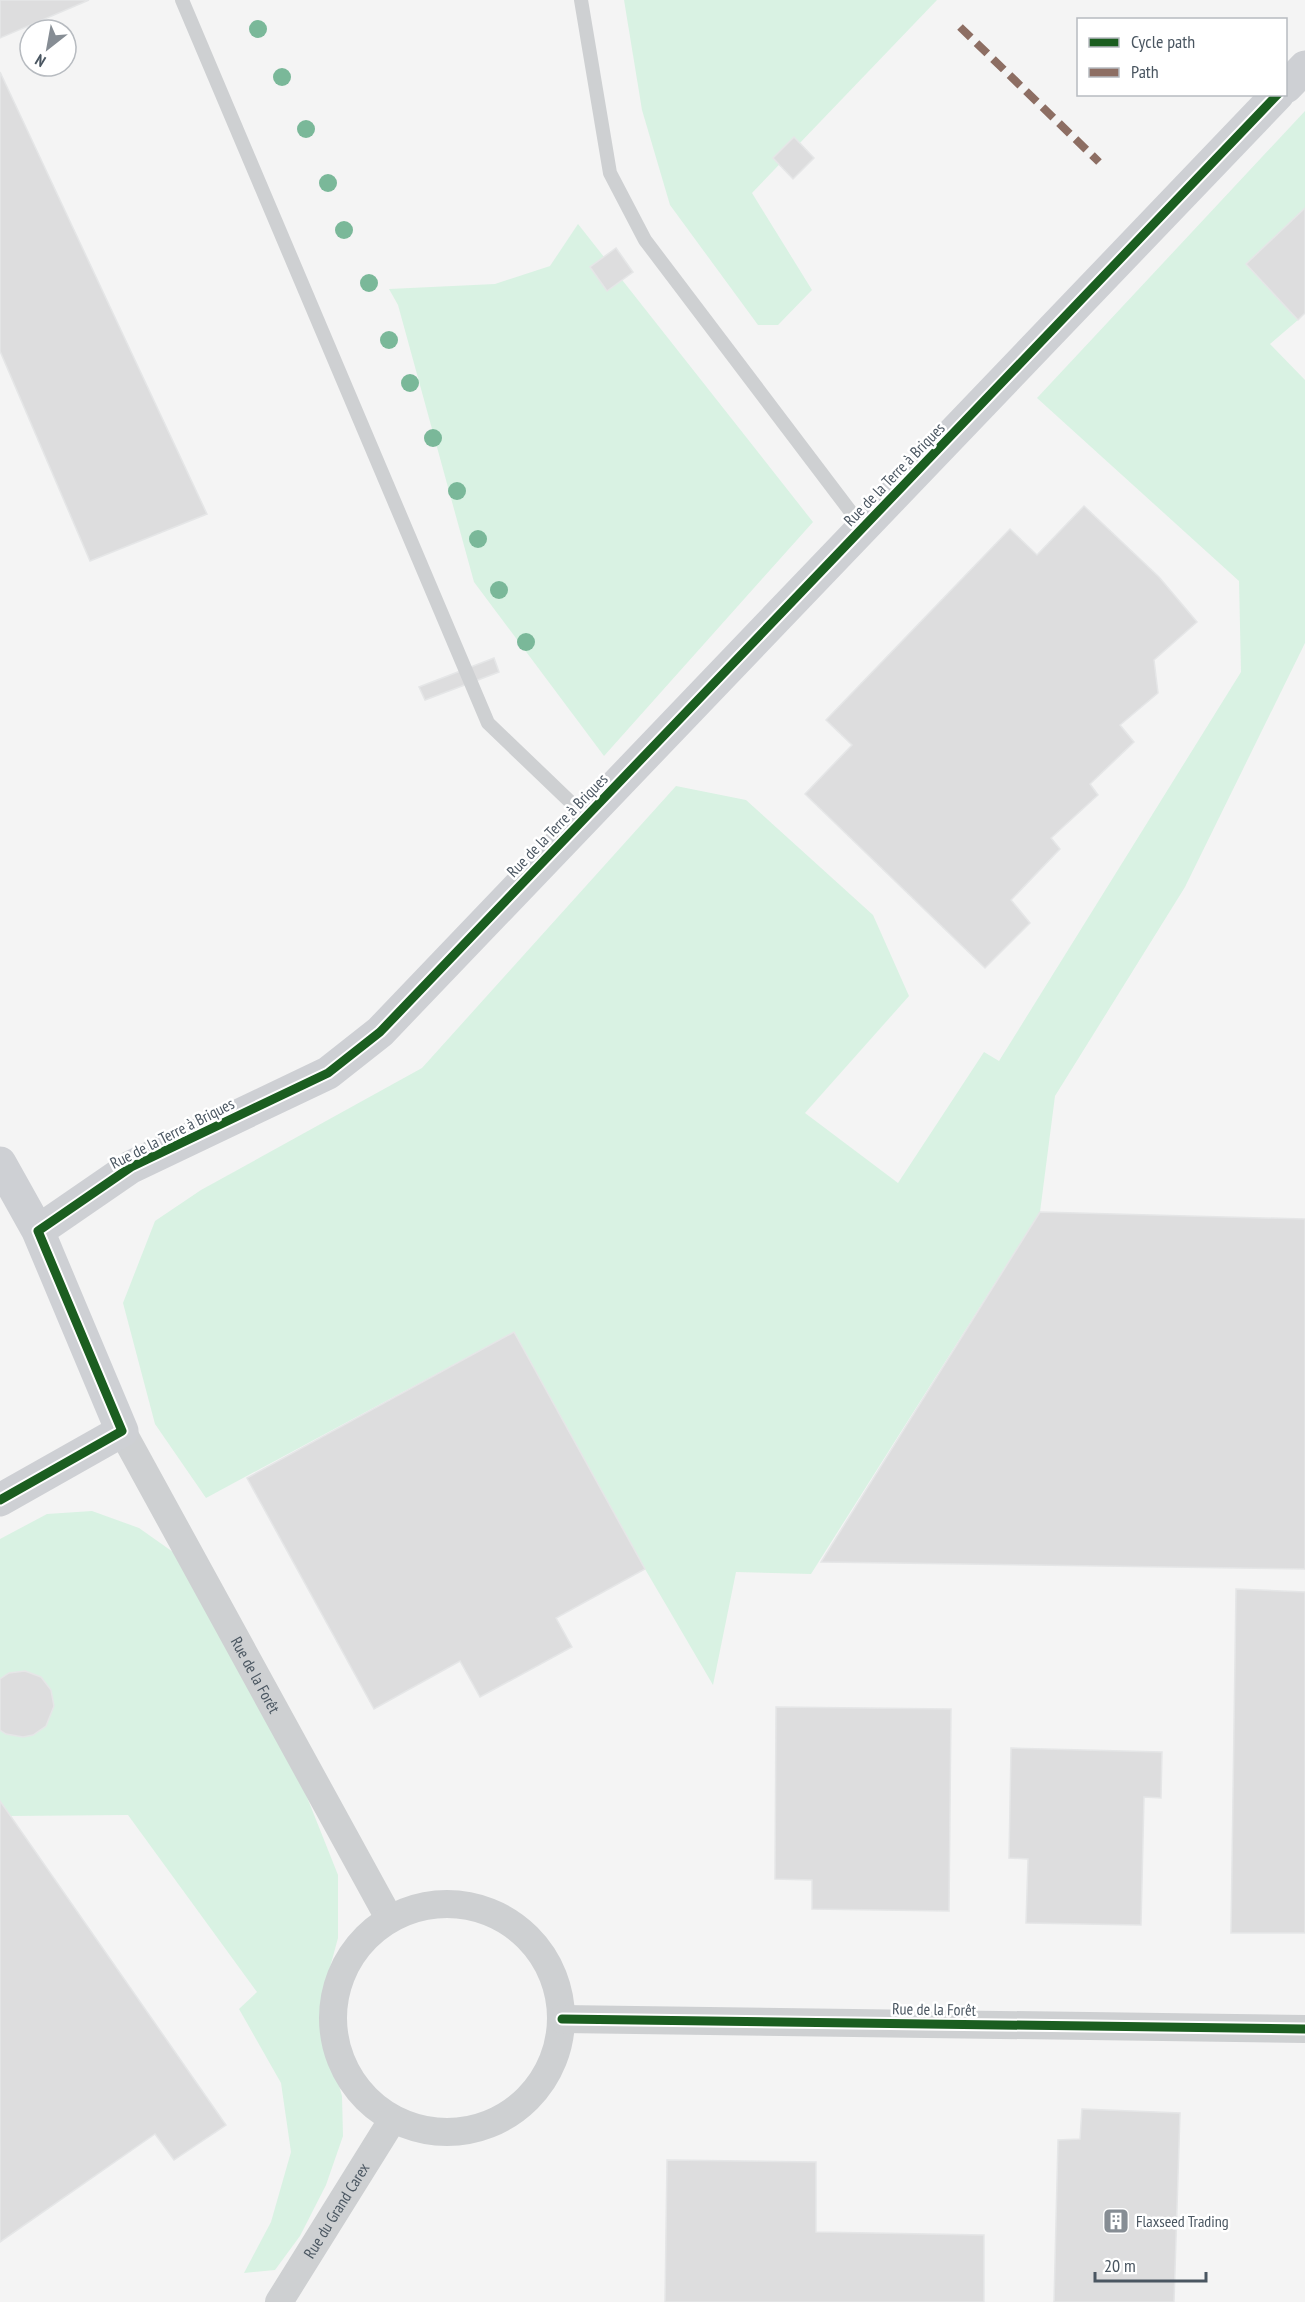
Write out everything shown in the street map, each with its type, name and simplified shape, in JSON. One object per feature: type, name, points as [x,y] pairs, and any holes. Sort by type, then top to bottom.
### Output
[{"type":"main road","points":[[1287,86],[1305,67]]},
{"type":"main road","name":"Rue de la Terre à Briques","points":[[38,1231],[131,1167],[328,1073],[380,1032],[1276,96]]},
{"type":"main road","points":[[0,1163],[38,1231],[122,1431],[0,1500]]},
{"type":"street","name":"Rue de la Forêt","points":[[122,1431],[389,1918]]},
{"type":"street","points":[[456,1903],[490,1911],[519,1928],[543,1954],[558,1985],[562,2019],[557,2052],[543,2083],[520,2107],[491,2124],[458,2132],[425,2130],[393,2119],[365,2098],[345,2070],[334,2037],[333,2002],[343,1969],[362,1940],[389,1918],[421,1906],[456,1903]]},
{"type":"street","name":"Rue de la Forêt","points":[[562,2019],[1305,2029]]},
{"type":"street","name":"Rue du Grand Carex","points":[[279,2302],[393,2119]]},
{"type":"lane","points":[[182,0],[488,723],[586,817]]},
{"type":"lane","points":[[581,0],[610,173],[645,240],[863,528]]},
{"type":"green space","points":[[624,0],[937,0],[752,193],[812,290],[778,325],[758,325],[670,205],[642,110]]},
{"type":"green space","points":[[1305,111],[1305,208],[1246,264],[1298,320],[1270,344],[1305,380],[1305,643],[1185,887],[1055,1096],[1040,1212],[811,1574],[736,1572],[713,1685],[645,1569],[514,1332],[206,1498],[155,1424],[123,1303],[155,1221],[201,1190],[422,1068],[676,786],[746,800],[873,915],[909,996],[805,1113],[898,1183],[984,1052],[999,1061],[1241,672],[1239,581],[1037,398]]},
{"type":"green space","points":[[578,224],[813,522],[604,756],[474,582],[398,305],[389,289],[495,284],[550,266]]},
{"type":"green space","points":[[92,1511],[139,1528],[173,1552],[301,1782],[338,1875],[338,1938],[322,1997],[326,2041],[342,2096],[343,2136],[326,2185],[300,2236],[275,2270],[244,2273],[271,2222],[291,2152],[281,2083],[239,2009],[257,1992],[128,1815],[10,1816],[0,1801],[0,1539],[47,1514]]},
{"type":"building","points":[[0,0],[89,0],[47,18],[18,18],[18,30],[0,38]]},
{"type":"building","points":[[0,72],[207,514],[90,561],[0,351]]},
{"type":"building","points":[[794,137],[814,158],[793,179],[773,158]]},
{"type":"building","points":[[1305,208],[1305,313],[1298,320],[1246,264]]},
{"type":"building","points":[[616,248],[633,272],[607,291],[590,267]]},
{"type":"building","points":[[1084,506],[1159,577],[1197,622],[1154,660],[1158,693],[1120,725],[1134,742],[1090,784],[1098,795],[1051,838],[1060,849],[1011,900],[1030,923],[985,968],[805,794],[852,745],[826,720],[1010,529],[1037,555]]},
{"type":"building","points":[[494,658],[499,672],[425,700],[419,687]]},
{"type":"building","points":[[1040,1212],[1305,1219],[1305,1569],[821,1562]]},
{"type":"building","points":[[514,1332],[645,1569],[556,1618],[572,1647],[480,1697],[460,1661],[374,1709],[247,1478]]},
{"type":"building","points":[[1236,1589],[1305,1592],[1305,1933],[1231,1933]]},
{"type":"building","points":[[25,1671],[41,1677],[51,1690],[54,1706],[46,1726],[33,1735],[23,1737],[6,1734],[0,1730],[0,1679],[9,1673]]},
{"type":"building","points":[[776,1707],[951,1709],[949,1911],[812,1909],[812,1880],[775,1879]]},
{"type":"building","points":[[1011,1748],[1162,1752],[1161,1798],[1144,1797],[1141,1925],[1026,1923],[1028,1859],[1009,1858]]},
{"type":"building","points":[[0,1801],[226,2125],[174,2160],[155,2134],[0,2242]]},
{"type":"building","name":"Flaxseed Trading","points":[[1082,2109],[1180,2113],[1174,2302],[1054,2302],[1058,2140],[1080,2139]]},
{"type":"building","points":[[667,2160],[816,2162],[816,2232],[984,2235],[984,2302],[665,2302]]},
{"type":"marked path","points":[[960,27],[1099,162]]},
{"type":"cycle path","points":[[0,1500],[122,1431],[38,1231],[131,1167],[328,1073],[380,1032],[1276,96]]},
{"type":"cycle path","points":[[562,2019],[1305,2029]]},
{"type":"place","name":"Flaxseed Trading","points":[[1116,2221]]}]
